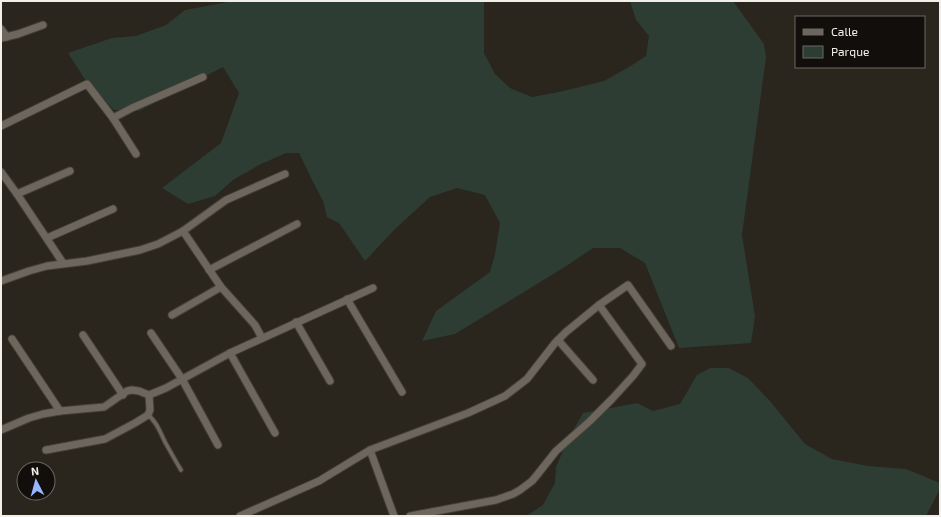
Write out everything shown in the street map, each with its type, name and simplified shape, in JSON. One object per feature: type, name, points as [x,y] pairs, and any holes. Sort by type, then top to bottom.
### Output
[{"type":"street","points":[[1,29],[4,37],[18,34],[43,25]]},
{"type":"street","points":[[113,118],[132,108],[203,77]]},
{"type":"street","points":[[1,126],[86,84],[113,118],[136,154]]},
{"type":"street","points":[[17,194],[70,171]]},
{"type":"street","points":[[1,281],[47,266],[87,261],[140,250],[158,244],[183,231],[226,200],[285,174]]},
{"type":"street","points":[[2,175],[17,194],[63,264]]},
{"type":"street","points":[[47,238],[113,209]]},
{"type":"street","points":[[209,270],[298,224]]},
{"type":"street","points":[[183,231],[221,288],[255,325],[262,338]]},
{"type":"street","points":[[240,516],[319,481],[370,450],[468,413],[505,396],[527,379],[566,332],[599,305],[628,285],[671,346]]},
{"type":"street","points":[[172,316],[221,288]]},
{"type":"street","points":[[1,430],[29,418],[43,414],[104,407],[128,391],[132,390],[150,395],[166,388],[230,353],[372,288]]},
{"type":"street","points":[[347,299],[402,392]]},
{"type":"street","points":[[410,516],[496,500],[520,490],[537,475],[556,451],[590,421],[633,376],[642,364],[599,305]]},
{"type":"street","points":[[296,322],[330,381]]},
{"type":"street","points":[[151,333],[182,379],[218,445]]},
{"type":"street","points":[[83,335],[123,395]]},
{"type":"street","points":[[12,339],[60,411]]},
{"type":"street","points":[[558,340],[593,380]]},
{"type":"street","points":[[230,353],[275,433]]},
{"type":"street","points":[[46,450],[105,439],[148,415],[150,410],[150,395]]},
{"type":"street","points":[[370,450],[394,516]]},
{"type":"lane","points":[[148,415],[157,425],[181,470]]},
{"type":"green space","points":[[233,1],[484,1],[484,53],[495,74],[510,88],[532,97],[604,81],[646,56],[649,36],[636,20],[630,1],[733,1],[764,44],[766,57],[742,235],[755,316],[751,343],[679,348],[645,263],[620,248],[593,248],[568,265],[455,334],[422,341],[436,311],[490,272],[495,254],[500,223],[485,195],[457,188],[430,197],[394,230],[365,261],[339,223],[327,217],[323,201],[299,153],[286,153],[259,165],[233,180],[215,196],[188,204],[162,188],[221,143],[239,93],[223,67],[139,111],[114,110],[86,81],[68,53],[112,38],[136,36],[166,25],[185,10]]},
{"type":"green space","points":[[710,368],[729,368],[748,378],[770,401],[805,444],[832,459],[868,466],[906,469],[940,483],[940,489],[926,516],[526,516],[543,505],[555,483],[556,467],[568,439],[583,413],[637,403],[653,411],[680,404],[697,375]]}]
